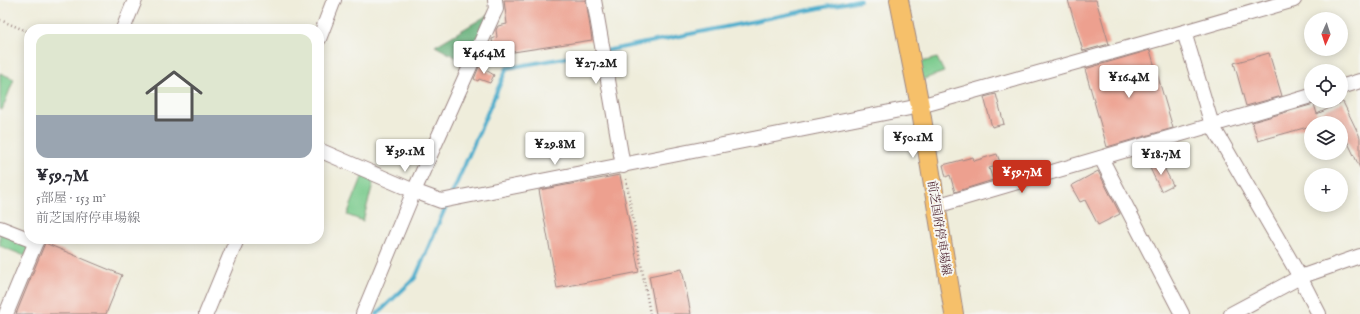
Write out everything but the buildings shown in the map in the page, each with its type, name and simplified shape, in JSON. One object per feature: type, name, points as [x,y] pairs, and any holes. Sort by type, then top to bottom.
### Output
[{"type":"main road","name":"前芝国府停車場線","points":[[899,0],[920,106],[954,314]]},
{"type":"street","points":[[125,24],[135,0]]},
{"type":"street","points":[[324,26],[334,0]]},
{"type":"street","points":[[363,314],[414,191],[496,9],[495,0]]},
{"type":"street","points":[[594,0],[623,166]]},
{"type":"street","points":[[324,152],[441,201],[920,106],[1294,0]]},
{"type":"street","points":[[1184,32],[1212,126],[1300,278],[1319,314]]},
{"type":"street","points":[[1348,85],[1360,81]]},
{"type":"street","points":[[936,206],[1304,98]]},
{"type":"street","points":[[1101,158],[1182,314]]},
{"type":"street","points":[[0,228],[24,237]]},
{"type":"street","points":[[6,314],[35,244]]},
{"type":"street","points":[[206,314],[235,244]]},
{"type":"street","points":[[1231,314],[1300,278],[1360,256]]},
{"type":"path","points":[[0,20],[24,30]]},
{"type":"path","points":[[623,166],[650,314]]},
{"type":"green space","points":[[491,13],[468,64],[435,46]]},
{"type":"green space","points":[[937,58],[944,72],[921,80],[917,63]]},
{"type":"green space","points":[[0,73],[14,79],[2,110],[0,109]]},
{"type":"green space","points":[[363,175],[374,180],[363,221],[347,215]]},
{"type":"green space","points":[[0,232],[24,242],[24,244],[30,244],[25,256],[0,246]]},
{"type":"waterway","points":[[451,196],[507,68],[610,50],[860,0]]},
{"type":"waterway","points":[[377,314],[415,278],[447,204]]}]
